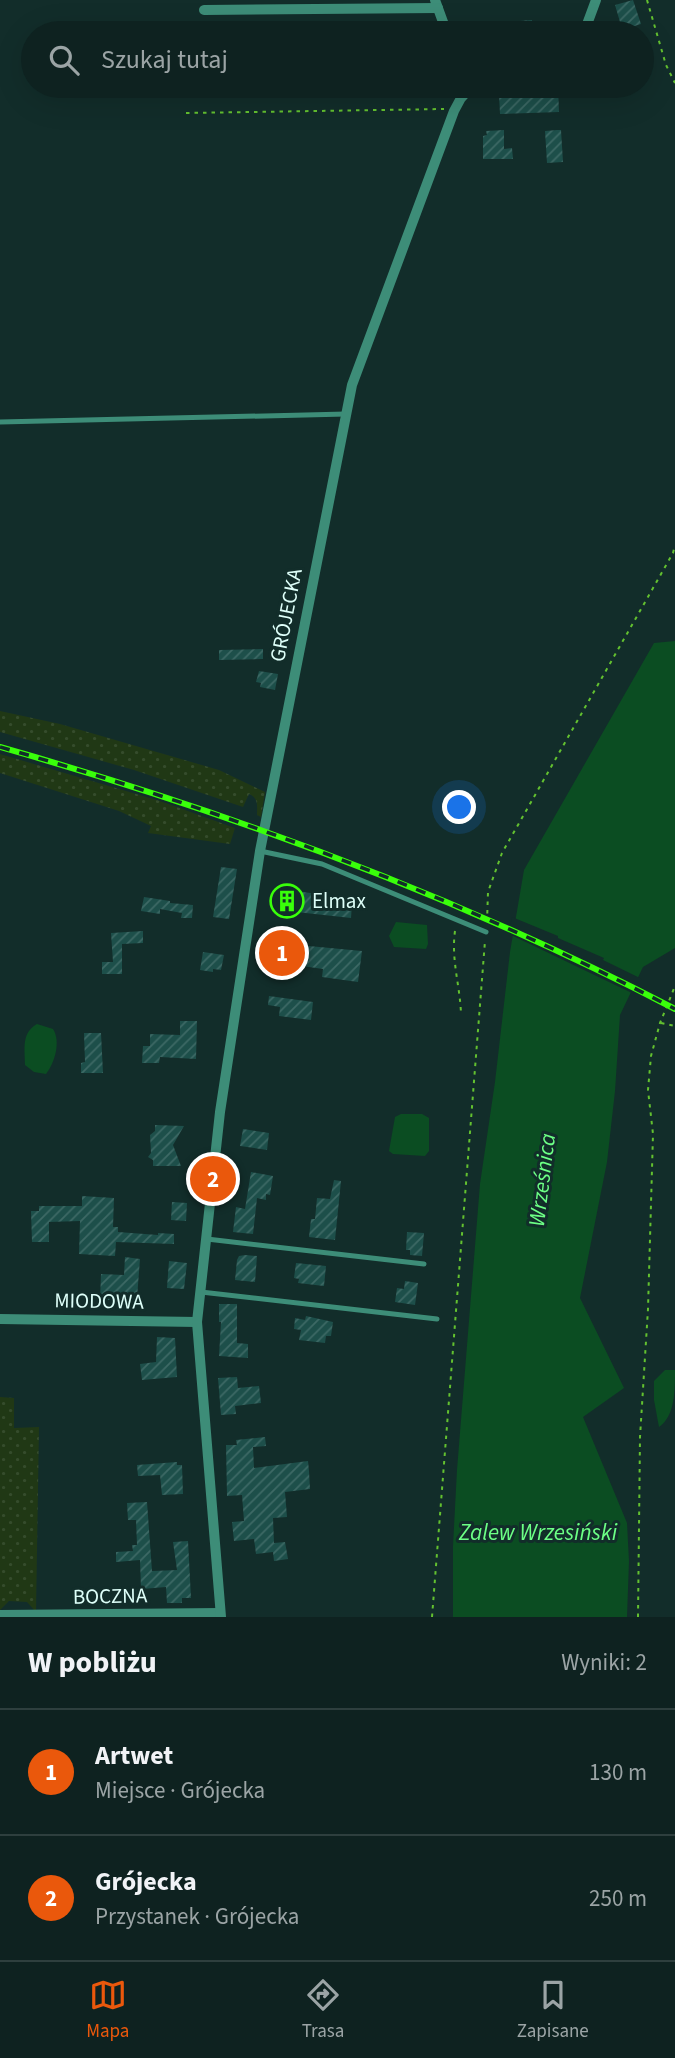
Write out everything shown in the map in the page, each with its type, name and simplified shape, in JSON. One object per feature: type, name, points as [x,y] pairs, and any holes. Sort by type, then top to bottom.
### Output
[{"type":"street","points":[[588,21],[596,0]]},
{"type":"street","points":[[204,10],[437,4],[443,21]]},
{"type":"street","name":"GRÓJECKA","points":[[220,1615],[197,1322],[220,1112],[260,851],[352,385],[454,111],[463,98]]},
{"type":"street","name":"MIODOWA","points":[[0,1319],[197,1322]]},
{"type":"street","name":"BOCZNA","points":[[0,1615],[220,1615]]},
{"type":"lane","points":[[0,422],[346,414]]},
{"type":"lane","points":[[260,851],[322,864],[486,932]]},
{"type":"lane","points":[[206,1240],[424,1264]]},
{"type":"lane","points":[[201,1292],[437,1319]]},
{"type":"path","points":[[647,0],[653,21]]},
{"type":"path","points":[[654,24],[666,65],[675,83]]},
{"type":"path","points":[[186,113],[441,108],[454,111]]},
{"type":"path","points":[[432,1617],[454,1320],[481,1022],[488,892],[502,853],[673,553],[675,545]]},
{"type":"path","points":[[458,920],[453,957],[455,977],[461,992],[461,1014]]},
{"type":"path","points":[[638,1617],[640,1437],[648,1309],[653,1134],[648,1090],[651,1056],[660,1023],[675,986]]},
{"type":"path","points":[[660,1023],[675,1026]]},
{"type":"shaded area","points":[[0,711],[60,724],[219,770],[265,792],[261,817],[257,815],[256,800],[249,794],[243,807],[134,770],[0,732]]},
{"type":"shaded area","points":[[0,754],[160,801],[235,828],[230,844],[148,833],[151,826],[119,811],[0,773]]},
{"type":"shaded area","points":[[0,1397],[14,1398],[14,1428],[39,1427],[36,1612],[27,1602],[9,1601],[0,1610]]},
{"type":"water","name":"Zalew Wrzesiński","points":[[675,641],[675,948],[643,967],[620,1015],[607,1162],[580,1298],[624,1388],[583,1417],[627,1523],[627,1617],[453,1617],[457,1470],[480,1184],[510,952],[524,870],[654,643]]},
{"type":"water","points":[[396,922],[427,925],[426,949],[394,947],[389,936]]},
{"type":"water","points":[[37,1024],[53,1029],[57,1040],[54,1058],[46,1074],[34,1072],[25,1065],[26,1037]]},
{"type":"water","points":[[401,1114],[422,1114],[429,1118],[429,1151],[425,1156],[393,1154],[389,1151],[395,1117]]},
{"type":"water","points":[[665,1370],[675,1370],[674,1394],[668,1416],[659,1427],[654,1381]]},
{"type":"pier","points":[[512,917],[558,936],[642,979],[634,994],[509,934]]},
{"type":"building","points":[[633,0],[640,21],[620,21],[615,5]]},
{"type":"building","points":[[499,98],[558,98],[559,112],[500,114]]},
{"type":"building","points":[[504,130],[504,149],[512,148],[513,159],[483,159],[483,136],[487,135],[486,131]]},
{"type":"building","points":[[561,130],[563,162],[547,163],[545,131]]},
{"type":"building","points":[[263,649],[263,659],[219,660],[219,650]]},
{"type":"building","points":[[259,671],[278,674],[275,690],[260,687],[261,683],[256,682]]},
{"type":"building","points":[[221,867],[237,869],[229,919],[213,917]]},
{"type":"building","points":[[281,889],[347,898],[347,903],[352,904],[351,918],[278,910]]},
{"type":"building","points":[[144,897],[193,905],[192,918],[181,918],[182,913],[160,909],[160,914],[141,911]]},
{"type":"building","points":[[143,931],[143,943],[122,944],[122,974],[102,974],[102,962],[113,962],[111,933]]},
{"type":"building","points":[[277,943],[362,951],[358,982],[322,977],[323,969],[274,962]]},
{"type":"building","points":[[203,952],[224,955],[221,970],[200,970]]},
{"type":"building","points":[[269,996],[313,1002],[311,1020],[279,1016],[280,1007],[268,1005]]},
{"type":"building","points":[[180,1021],[197,1021],[196,1059],[160,1057],[159,1063],[142,1063],[143,1046],[150,1046],[150,1034],[180,1035]]},
{"type":"building","points":[[84,1033],[101,1033],[103,1073],[81,1073],[81,1063],[85,1062]]},
{"type":"building","points":[[155,1125],[184,1126],[173,1145],[181,1166],[153,1166],[153,1160],[148,1157],[151,1153],[150,1135],[155,1131]]},
{"type":"building","points":[[243,1129],[269,1133],[267,1150],[240,1146]]},
{"type":"building","points":[[251,1172],[273,1176],[270,1195],[266,1194],[266,1200],[257,1198],[253,1234],[233,1232],[236,1207],[245,1209]]},
{"type":"building","points":[[334,1180],[341,1181],[335,1240],[309,1237],[311,1219],[315,1219],[317,1198],[330,1199]]},
{"type":"building","points":[[82,1196],[114,1198],[113,1227],[118,1227],[118,1232],[174,1234],[174,1244],[116,1242],[115,1256],[79,1254],[80,1221],[49,1222],[49,1242],[32,1242],[31,1211],[39,1211],[39,1206],[82,1206]]},
{"type":"building","points":[[172,1202],[187,1203],[186,1221],[171,1220]]},
{"type":"building","points":[[407,1232],[424,1233],[422,1256],[410,1255],[410,1250],[406,1250]]},
{"type":"building","points":[[239,1256],[257,1256],[255,1282],[235,1280],[237,1260]]},
{"type":"building","points":[[125,1257],[140,1259],[137,1298],[110,1296],[110,1300],[100,1300],[101,1274],[124,1275]]},
{"type":"building","points":[[169,1261],[187,1263],[184,1289],[167,1288]]},
{"type":"building","points":[[296,1263],[326,1266],[324,1286],[298,1283],[299,1279],[294,1278]]},
{"type":"building","points":[[405,1281],[418,1283],[415,1305],[395,1302],[397,1288],[404,1289]]},
{"type":"building","points":[[219,1304],[237,1304],[237,1343],[248,1344],[248,1358],[219,1356]]},
{"type":"building","points":[[306,1316],[333,1322],[331,1336],[326,1336],[325,1343],[299,1340],[301,1330],[294,1329],[295,1318],[305,1320]]},
{"type":"building","points":[[157,1337],[175,1338],[177,1377],[142,1380],[140,1364],[156,1362]]},
{"type":"building","points":[[237,1377],[238,1388],[259,1386],[261,1403],[235,1406],[236,1414],[221,1415],[218,1378]]},
{"type":"building","points":[[265,1437],[266,1446],[253,1447],[254,1468],[308,1461],[309,1471],[310,1489],[285,1492],[287,1517],[273,1518],[274,1543],[285,1542],[288,1559],[274,1561],[273,1552],[256,1554],[254,1539],[234,1541],[232,1522],[244,1521],[242,1495],[227,1496],[226,1445],[237,1445],[236,1440]]},
{"type":"building","points":[[177,1462],[177,1465],[182,1465],[183,1494],[162,1495],[160,1475],[138,1476],[137,1465]]},
{"type":"building","points":[[147,1502],[152,1571],[177,1570],[173,1542],[188,1541],[191,1598],[182,1598],[182,1603],[167,1603],[166,1587],[142,1589],[143,1599],[127,1601],[126,1590],[141,1589],[140,1560],[116,1562],[116,1552],[133,1551],[132,1545],[137,1545],[136,1520],[128,1520],[127,1503]]},
{"type":"railway","points":[[0,747],[174,800],[344,861],[512,930],[675,1009]]},
{"type":"place","name":"Elmax","points":[[287,901]]},
{"type":"place","name":"Artwet","points":[[282,953]]},
{"type":"place","name":"Grójecka","points":[[213,1179]]},
{"type":"water label","name":"Wrześnica","points":[[542,1180]]}]
